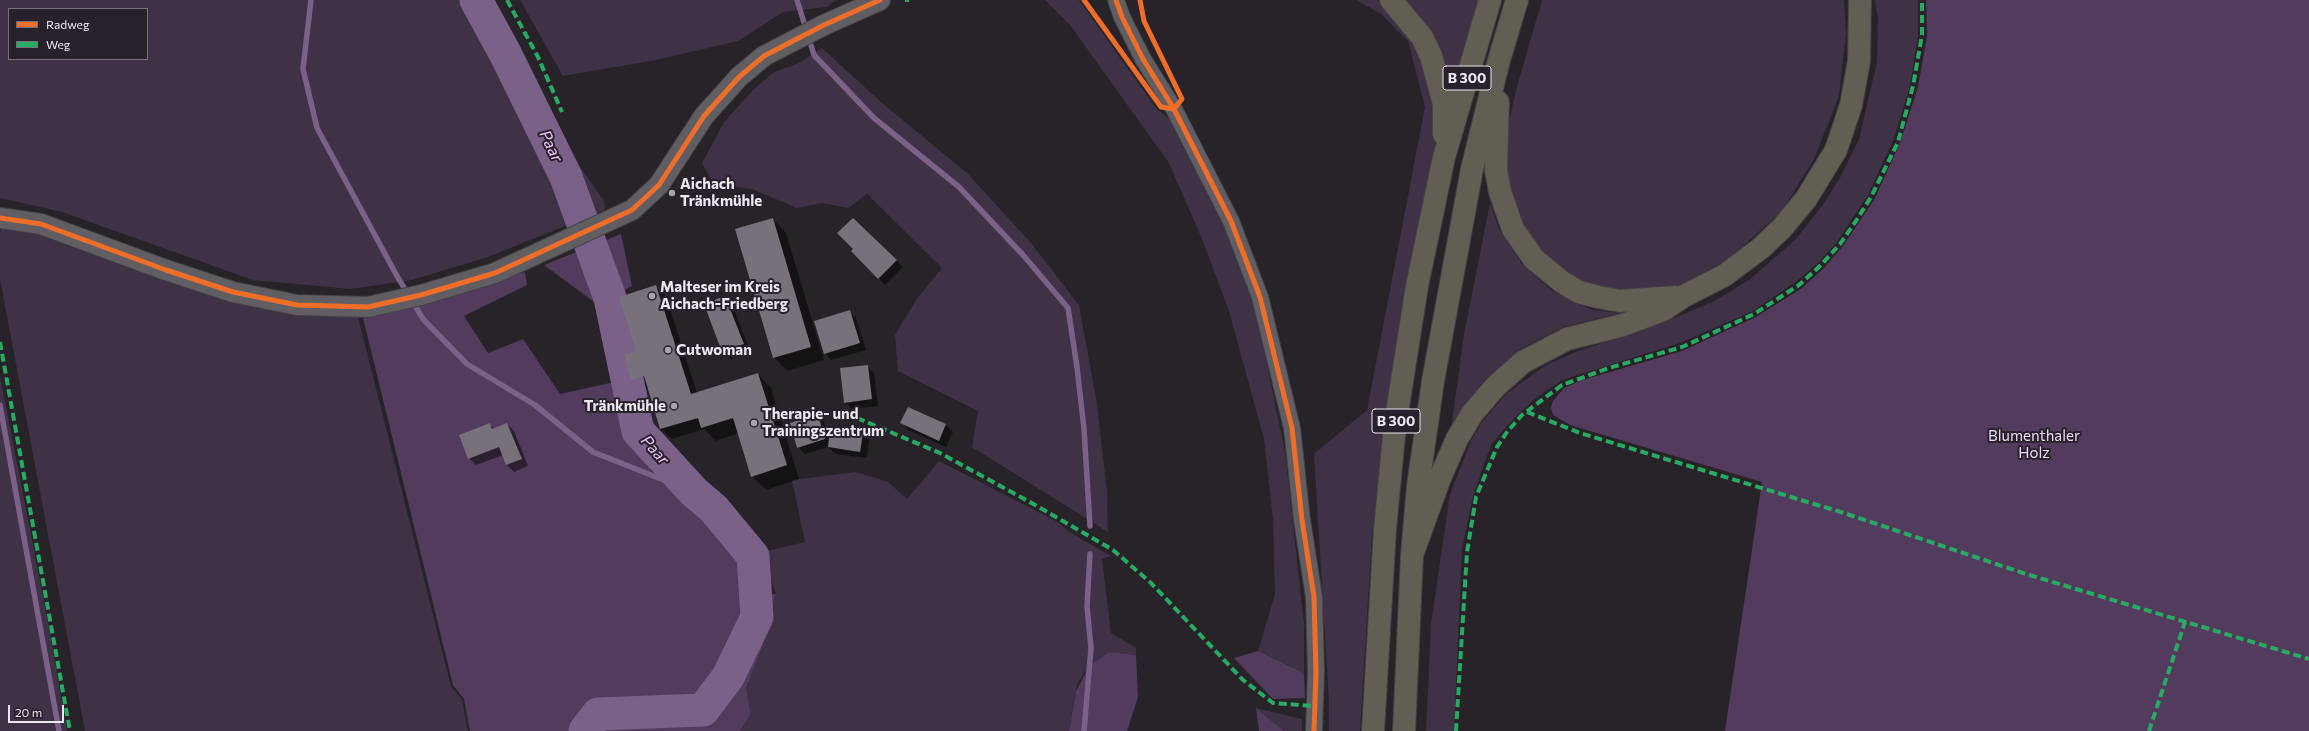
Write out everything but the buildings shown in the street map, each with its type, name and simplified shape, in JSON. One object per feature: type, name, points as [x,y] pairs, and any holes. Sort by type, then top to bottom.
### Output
[{"type":"highway","points":[[1391,0],[1422,37],[1431,56],[1444,104],[1444,157]]},
{"type":"highway","name":"B 300","points":[[1373,731],[1385,529],[1395,426],[1417,286],[1444,157],[1490,0]]},
{"type":"highway","name":"B 300","points":[[1404,731],[1412,555],[1418,486],[1448,292],[1472,169],[1499,60],[1517,0]]},
{"type":"highway","points":[[1412,555],[1440,478],[1457,439],[1472,414],[1495,386],[1523,362],[1567,339],[1622,325],[1663,310],[1684,296],[1725,275],[1761,248],[1782,228],[1806,199],[1822,174],[1844,129],[1856,84],[1861,39],[1860,0]]},
{"type":"highway","points":[[1499,60],[1496,170],[1506,213],[1523,245],[1549,273],[1579,292],[1620,301],[1684,296]]},
{"type":"street","points":[[0,218],[42,224],[166,270],[233,292],[297,305],[368,307],[421,295],[495,273],[601,226],[632,210],[649,197],[659,185],[704,116],[739,77],[764,56],[824,24],[880,0]]},
{"type":"street","points":[[1116,0],[1122,17],[1143,59],[1174,108],[1231,221],[1260,297],[1292,428],[1302,520],[1314,597],[1316,672],[1314,731]]},
{"type":"shaded area","points":[[0,0],[495,0],[579,165],[604,201],[605,210],[488,257],[412,280],[350,289],[253,280],[62,212],[0,198]]},
{"type":"shaded area","points":[[520,0],[836,0],[827,7],[783,12],[738,41],[656,60],[563,76]]},
{"type":"shaded area","points":[[1045,0],[1079,0],[1156,108],[1173,122],[1227,228],[1257,316],[1285,452],[1304,623],[1304,673],[1258,651],[1275,594],[1273,520],[1264,439],[1229,311],[1202,239],[1169,163],[1070,25]]},
{"type":"shaded area","points":[[1356,0],[1378,0],[1403,24],[1424,54],[1437,132],[1391,391],[1372,534],[1360,731],[1329,731],[1329,702],[1314,454],[1367,410],[1425,107],[1408,41],[1381,14]]},
{"type":"shaded area","points":[[1403,0],[1478,0],[1452,96]]},
{"type":"shaded area","points":[[1542,0],[1844,0],[1846,33],[1839,96],[1814,159],[1782,211],[1731,257],[1679,287],[1620,294],[1583,285],[1555,268],[1512,212],[1504,145],[1516,90]]},
{"type":"shaded area","points":[[1875,0],[1918,0],[1918,36],[1910,86],[1893,141],[1868,195],[1837,242],[1818,263],[1797,281],[1753,311],[1680,343],[1562,380],[1533,400],[1503,430],[1491,445],[1473,496],[1462,549],[1454,731],[1426,731],[1431,624],[1450,494],[1471,441],[1482,422],[1506,394],[1546,365],[1573,353],[1682,315],[1714,301],[1749,280],[1795,240],[1822,206],[1841,176],[1859,139],[1877,62],[1878,19]]},
{"type":"shaded area","points":[[822,48],[882,103],[968,174],[1031,243],[1079,305],[1097,404],[1107,492],[1108,532],[972,447],[978,411],[898,371],[895,335],[916,300],[942,268],[867,194],[848,208],[822,203],[797,208],[752,189],[727,186],[711,179],[702,163],[724,122],[754,89],[774,72],[799,63]]},
{"type":"shaded area","points":[[1490,203],[1500,231],[1522,264],[1552,291],[1593,310],[1620,313],[1563,327],[1520,349],[1482,383],[1451,429],[1464,334]]},
{"type":"shaded area","points":[[10,227],[358,317],[451,686],[462,700],[468,731],[85,731],[0,279],[0,232],[1,229]]},
{"type":"shaded area","points":[[0,376],[49,627],[67,731],[0,731]]},
{"type":"shaded area","points":[[939,461],[1056,521],[1071,533],[1111,556],[1102,559],[1111,633],[1136,648],[1136,655],[1109,652],[1090,665],[1077,684],[1069,731],[740,731],[751,714],[746,688],[763,645],[776,594],[762,552],[805,542],[792,480],[856,472],[888,482],[907,499]]},
{"type":"shaded area","points":[[1256,708],[1302,719],[1302,731],[1284,731]]},
{"type":"green space","name":"Blumenthaler Holz","points":[[1926,0],[2309,0],[2309,731],[1725,731],[1762,482],[1570,425],[1553,415],[1551,407],[1553,401],[1564,388],[1579,381],[1682,351],[1756,317],[1802,288],[1824,268],[1843,246],[1874,200],[1900,143],[1918,87],[1927,36]]},
{"type":"green space","points":[[621,234],[632,286],[598,305],[544,265]]},
{"type":"green space","points":[[525,272],[527,285],[464,316],[488,353],[523,339],[560,394],[619,381],[625,428],[652,472],[718,534],[739,558],[758,596],[776,594],[763,645],[746,688],[751,714],[740,731],[470,731],[464,699],[453,685],[363,318],[426,303]]},
{"type":"green space","points":[[1258,651],[1304,673],[1305,698],[1273,699],[1234,658]]},
{"type":"green space","points":[[1109,652],[1136,655],[1138,697],[1127,731],[1069,731],[1076,691],[1090,665]]},
{"type":"green space","points":[[1256,708],[1284,731],[1259,731]]},
{"type":"waterway","points":[[311,0],[303,69],[317,128],[397,276],[423,319],[467,364],[535,405],[593,452],[694,492]]},
{"type":"waterway","name":"Paar","points":[[476,0],[506,55],[566,177],[610,298],[638,431],[694,492],[714,509],[753,556],[757,617],[728,677],[703,710],[598,714],[585,731]]},
{"type":"waterway","points":[[797,0],[814,55],[874,118],[959,187],[1023,255],[1068,308],[1084,429],[1090,526]]},
{"type":"waterway","points":[[0,405],[59,731]]},
{"type":"waterway","points":[[1084,731],[1091,648],[1087,606],[1090,554]]},
{"type":"marked path","points":[[507,0],[538,57],[562,112]]},
{"type":"marked path","points":[[1456,731],[1467,552],[1476,497],[1497,447],[1507,432],[1522,415],[1562,385],[1609,368],[1682,347],[1754,314],[1799,285],[1821,265],[1840,244],[1856,221],[1871,197],[1898,142],[1913,86],[1922,35],[1922,0]]},
{"type":"marked path","points":[[0,342],[70,731]]},
{"type":"marked path","points":[[1527,412],[1580,433],[1844,513],[2026,574],[2309,659]]},
{"type":"marked path","points":[[857,418],[940,453],[1037,506],[1113,550],[1151,583],[1243,680],[1273,703],[1314,706]]},
{"type":"marked path","points":[[2149,731],[2185,622]]},
{"type":"cycle path","points":[[0,218],[41,224],[166,270],[233,292],[297,305],[368,307],[421,295],[495,273],[632,210],[659,185],[704,116],[739,77],[764,56],[824,25],[880,0]]},
{"type":"cycle path","points":[[1084,0],[1161,107],[1174,109]]},
{"type":"cycle path","points":[[1116,0],[1122,17],[1143,59],[1174,109],[1231,221],[1260,297],[1292,428],[1302,520],[1314,597],[1316,672],[1314,731]]},
{"type":"cycle path","points":[[1140,0],[1144,21],[1182,99],[1174,109]]},
{"type":"place","name":"Aichach Tränkmühle","points":[[672,193]]},
{"type":"place","name":"Malteser im Kreis Aichach-Friedberg","points":[[652,296]]},
{"type":"place","name":"Cutwoman","points":[[668,350]]},
{"type":"place","name":"Tränkmühle","points":[[674,406]]},
{"type":"place","name":"Therapie- und Trainingszentrum","points":[[754,423]]}]
